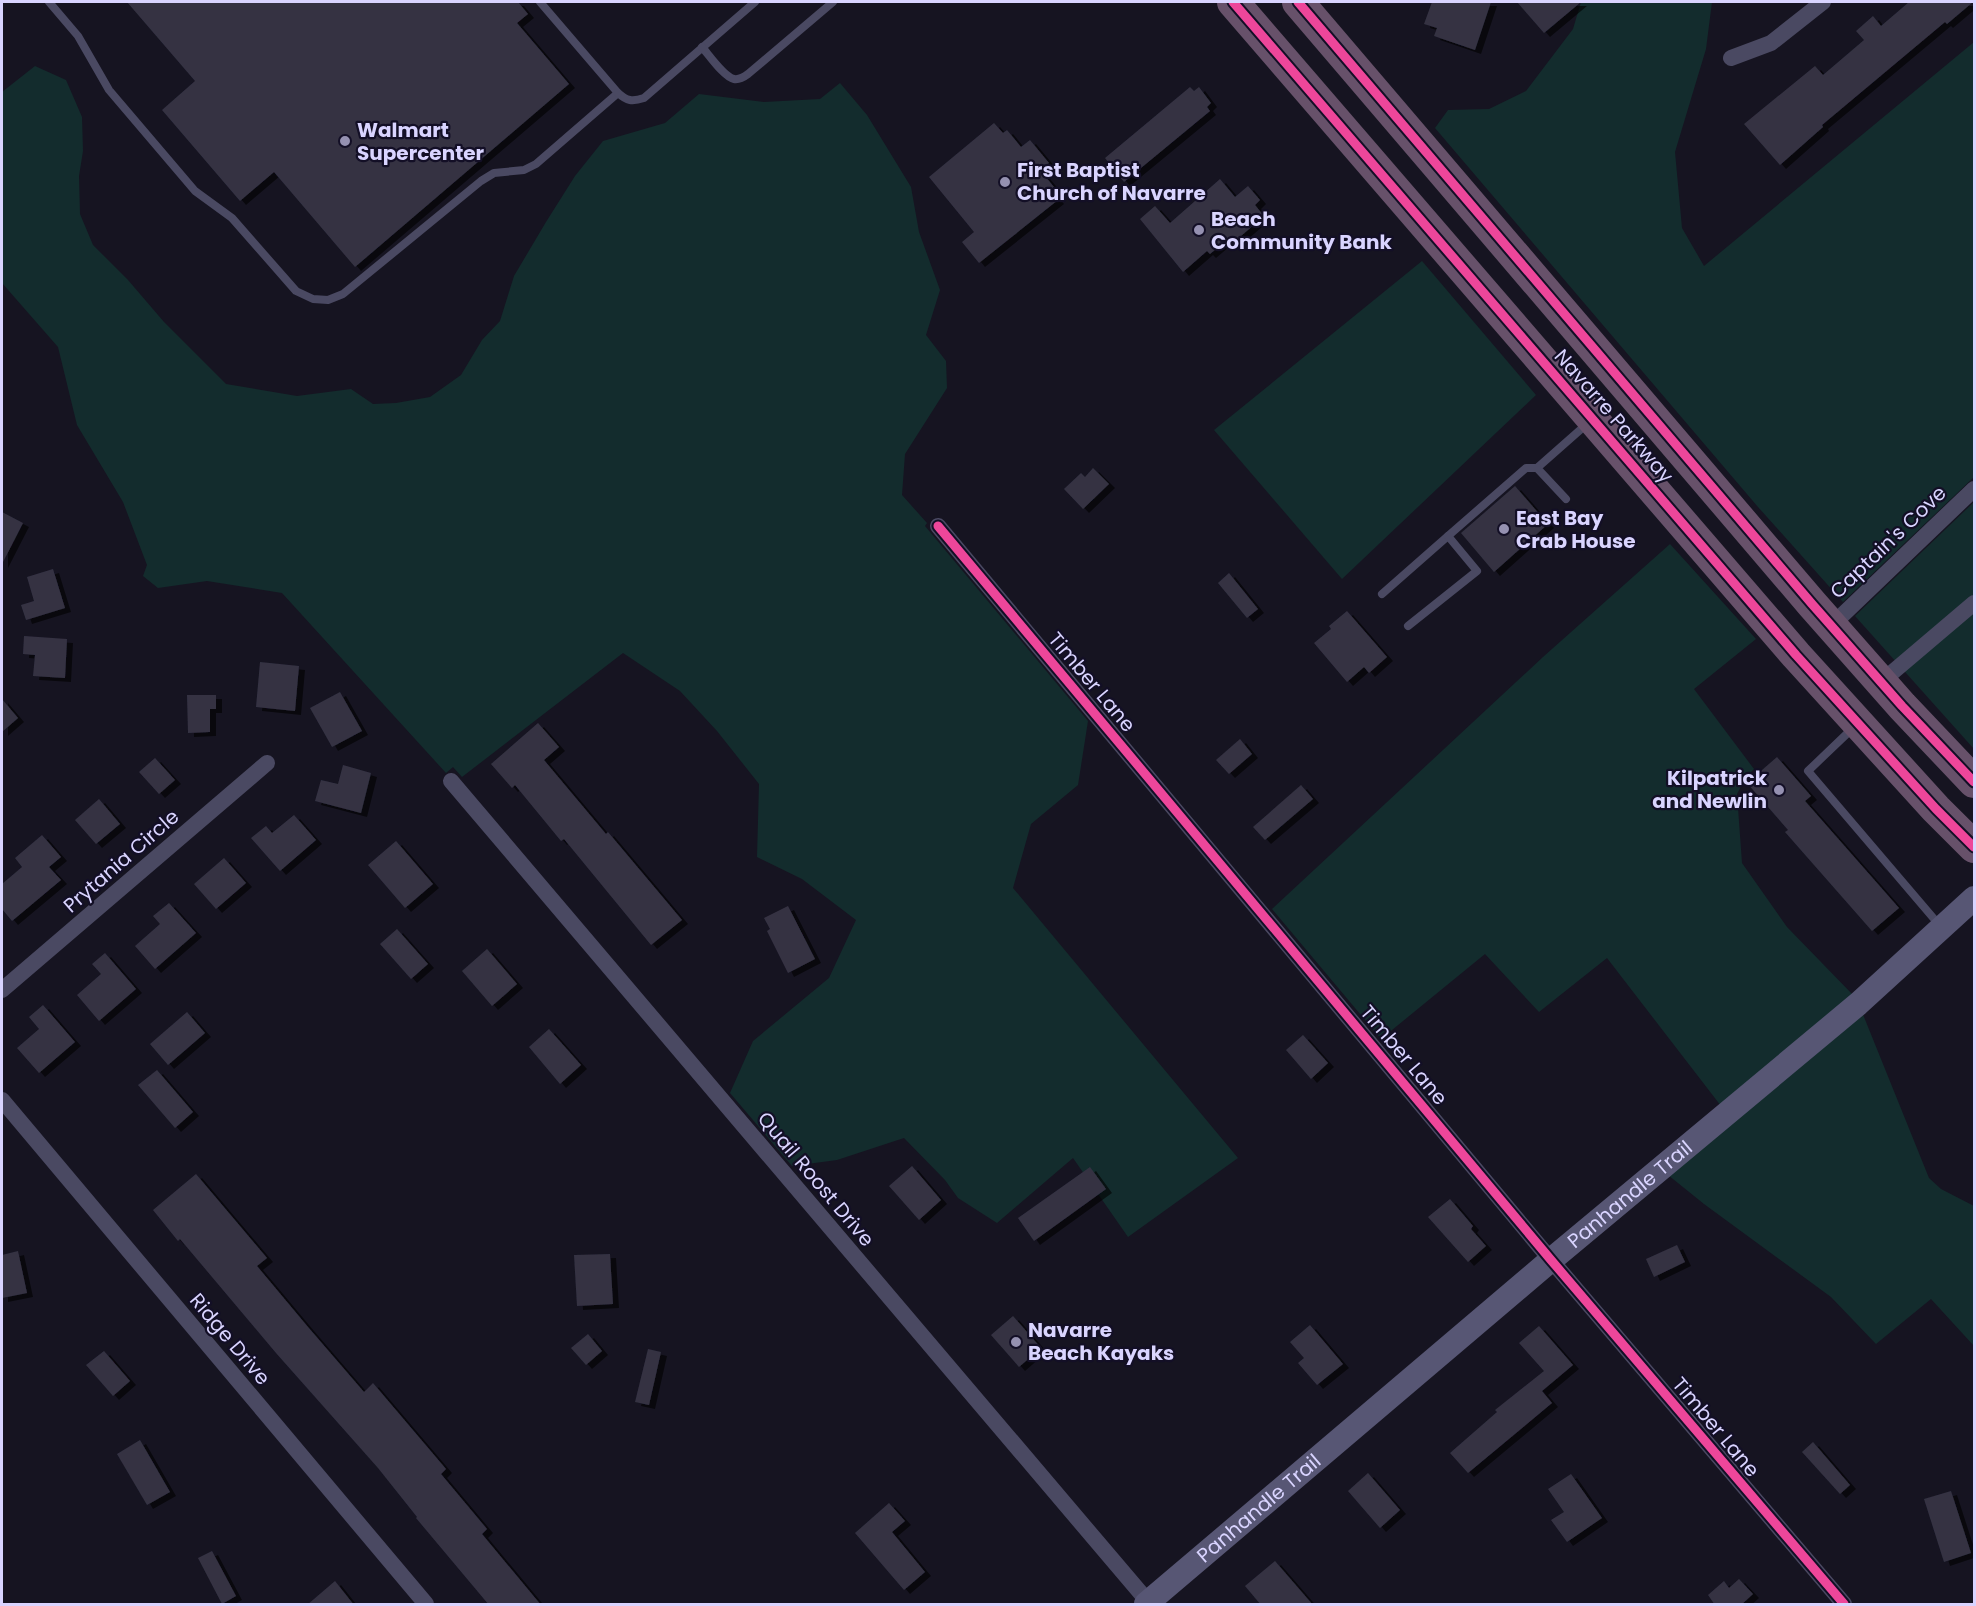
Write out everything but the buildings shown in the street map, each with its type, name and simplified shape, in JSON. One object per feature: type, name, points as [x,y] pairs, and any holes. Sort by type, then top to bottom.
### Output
[{"type":"highway","name":"Navarre Parkway","points":[[1233,2],[1796,655],[1936,809],[1974,847]]},
{"type":"highway","name":"Navarre Parkway","points":[[1298,2],[1831,626],[1974,782]]},
{"type":"street","points":[[1731,58],[1783,35],[1823,2]]},
{"type":"street","name":"Captain's Cove","points":[[1831,626],[1974,489]]},
{"type":"street","name":"Timber Lane","points":[[938,526],[1551,1260],[1844,1605]]},
{"type":"street","points":[[1881,682],[1974,603]]},
{"type":"street","name":"Prytania Circle","points":[[2,990],[267,763]]},
{"type":"street","name":"Quail Roost Drive","points":[[451,781],[1148,1604]]},
{"type":"street","name":"Panhandle Trail","points":[[1148,1604],[1551,1260],[1858,1004],[1974,898]]},
{"type":"street","name":"Ridge Drive","points":[[2,1100],[426,1605]]},
{"type":"lane","points":[[49,2],[78,36],[109,90],[195,191],[232,218],[296,291],[313,299],[328,300],[343,294],[481,181],[494,173],[524,170],[536,164],[618,93]]},
{"type":"lane","points":[[540,2],[618,93],[626,100],[635,101],[644,98],[755,2]]},
{"type":"lane","points":[[702,47],[726,74],[732,79],[740,79],[833,2]]},
{"type":"lane","points":[[1382,594],[1526,468],[1537,468],[1593,419]]},
{"type":"lane","points":[[1537,468],[1566,499]]},
{"type":"lane","points":[[1408,626],[1476,571],[1448,536]]},
{"type":"lane","points":[[1858,723],[1808,771],[1941,928]]},
{"type":"green space","points":[[1581,2],[1712,2],[1706,49],[1675,152],[1682,228],[1704,266],[1974,42],[1974,477],[1843,602],[1758,507],[1435,128],[1448,110],[1489,109],[1526,91],[1573,29]]},
{"type":"green space","points":[[35,66],[66,80],[82,117],[80,214],[93,245],[128,280],[164,322],[226,384],[297,396],[351,389],[373,404],[396,403],[430,397],[461,375],[482,340],[500,321],[514,276],[546,222],[575,176],[603,141],[665,123],[699,94],[764,102],[820,99],[840,83],[867,115],[911,187],[919,232],[940,290],[926,335],[946,361],[947,388],[905,454],[902,495],[927,523],[925,526],[1088,721],[1078,785],[1031,824],[1013,888],[1238,1158],[1128,1237],[1073,1158],[997,1223],[958,1198],[945,1180],[904,1138],[837,1160],[792,1166],[730,1093],[753,1041],[829,978],[856,920],[802,879],[757,857],[759,784],[717,731],[680,691],[623,653],[462,777],[453,767],[446,773],[282,593],[207,581],[158,588],[143,576],[147,565],[123,502],[77,425],[58,347],[2,283],[2,92]]},
{"type":"green space","points":[[1422,261],[1536,395],[1342,579],[1214,430]]},
{"type":"green space","points":[[1974,502],[1974,749],[1855,616]]},
{"type":"green space","points":[[1670,544],[1756,639],[1694,689],[1754,769],[1746,777],[1737,794],[1742,863],[1787,927],[1854,996],[1721,1106],[1607,958],[1539,1012],[1485,954],[1381,1039],[1272,909],[1543,657]]},
{"type":"green space","points":[[1862,1012],[1929,1178],[1941,1189],[1974,1206],[1974,1346],[1931,1299],[1876,1344],[1831,1297],[1668,1175]]},
{"type":"cycle path","points":[[1233,2],[1796,655],[1936,809],[1974,847]]},
{"type":"cycle path","points":[[1298,2],[1812,604],[1902,706],[1974,782]]},
{"type":"cycle path","points":[[938,526],[1551,1260],[1844,1604]]},
{"type":"place","name":"Walmart Supercenter","points":[[345,141]]},
{"type":"place","name":"First Baptist Church of Navarre","points":[[1005,182]]},
{"type":"place","name":"Beach Community Bank","points":[[1199,230]]},
{"type":"place","name":"East Bay Crab House","points":[[1504,529]]},
{"type":"place","name":"Kilpatrick and Newlin","points":[[1779,790]]},
{"type":"place","name":"Navarre Beach Kayaks","points":[[1016,1342]]}]
